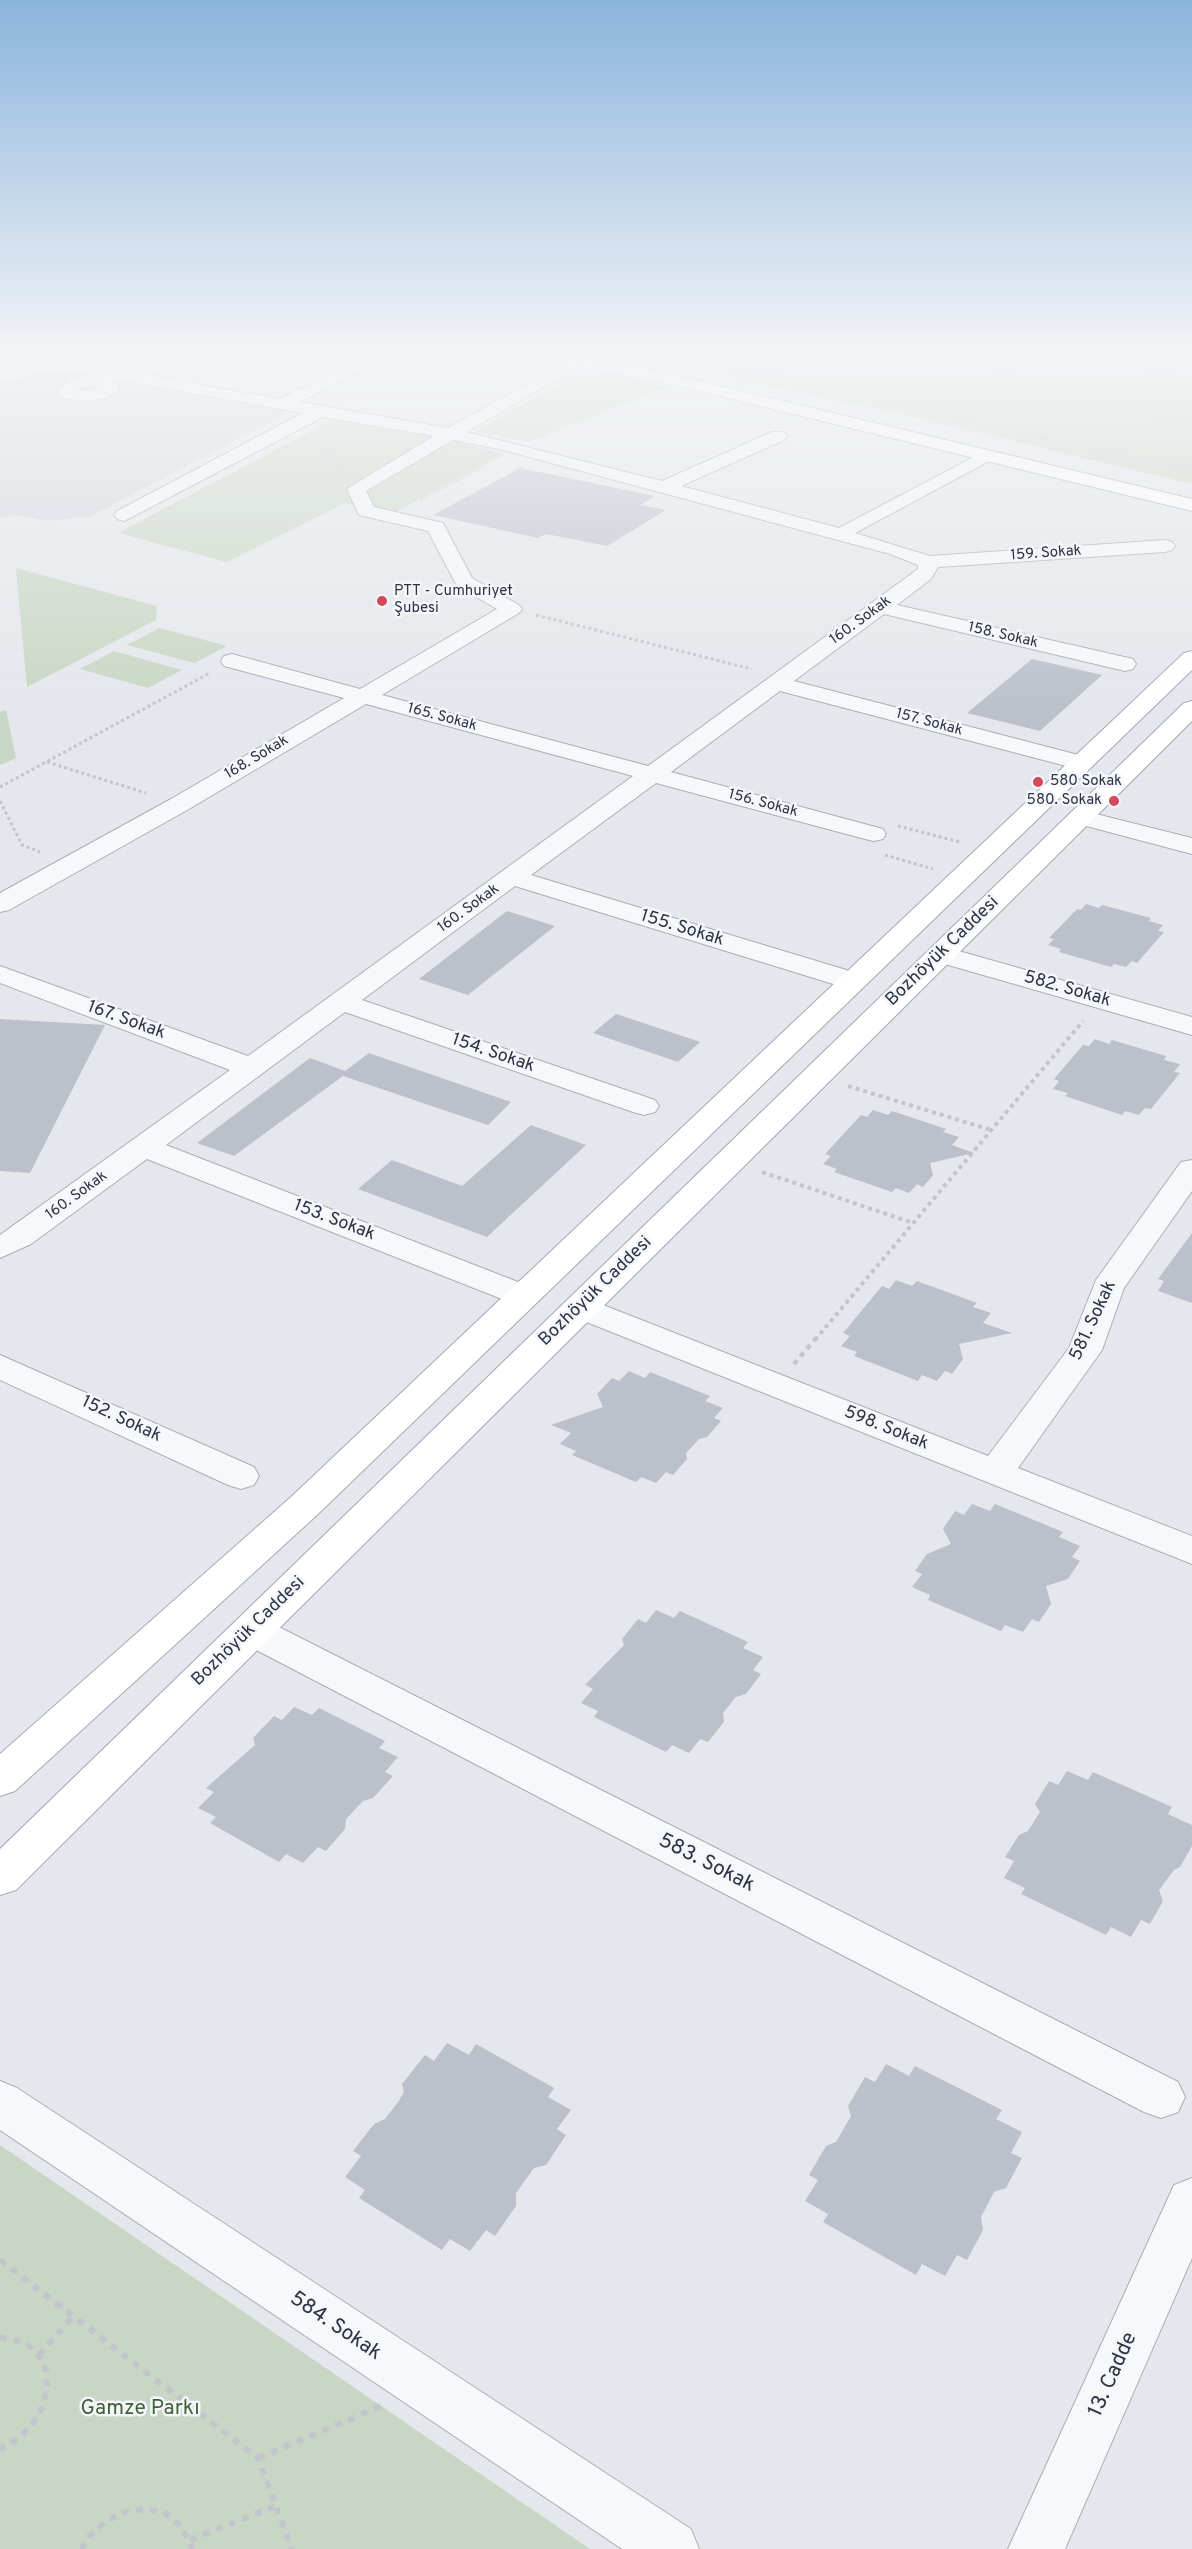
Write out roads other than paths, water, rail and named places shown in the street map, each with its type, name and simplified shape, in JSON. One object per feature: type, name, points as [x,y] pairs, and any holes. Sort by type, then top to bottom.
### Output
[{"type":"main road","points":[[1052,471],[1192,505]]},
{"type":"main road","points":[[1115,471],[1192,489]]},
{"type":"main road","points":[[0,1779],[304,1506],[1192,658]]},
{"type":"main road","name":"Bozhöyük Caddesi","points":[[0,1876],[1080,817],[1190,713]]},
{"type":"street","points":[[124,514],[206,471]]},
{"type":"street","name":"168. Sokak","points":[[0,904],[180,804],[360,696],[512,609],[464,582],[436,527],[366,511],[356,489],[387,471]]},
{"type":"street","points":[[604,471],[908,553],[928,562]]},
{"type":"street","points":[[664,487],[700,471]]},
{"type":"street","points":[[848,529],[957,471]]},
{"type":"street","name":"159. Sokak","points":[[928,562],[1165,546]]},
{"type":"street","name":"160. Sokak","points":[[0,1248],[20,1237],[144,1147],[880,607],[927,572],[928,562]]},
{"type":"street","name":"158. Sokak","points":[[880,607],[1125,664]]},
{"type":"street","name":"165. Sokak","points":[[232,661],[652,774]]},
{"type":"street","name":"157. Sokak","points":[[780,680],[1082,763]]},
{"type":"street","name":"156. Sokak","points":[[652,774],[874,834]]},
{"type":"street","points":[[1080,817],[1192,846]]},
{"type":"street","name":"155. Sokak","points":[[512,877],[853,981]]},
{"type":"street","name":"582. Sokak","points":[[941,954],[1192,1026]]},
{"type":"street","name":"167. Sokak","points":[[0,974],[252,1068]]},
{"type":"street","name":"154. Sokak","points":[[342,1002],[644,1106]]},
{"type":"street","name":"153. Sokak","points":[[144,1147],[524,1296]]},
{"type":"street","name":"581. Sokak","points":[[995,1473],[1085,1350],[1108,1287],[1192,1169]]},
{"type":"street","name":"598. Sokak","points":[[580,1308],[1192,1551]]},
{"type":"street","name":"152. Sokak","points":[[0,1366],[241,1476]]},
{"type":"street","name":"583. Sokak","points":[[251,1630],[1161,2097]]},
{"type":"street","name":"584. Sokak","points":[[0,2103],[671,2549]]},
{"type":"street","name":"13. Cadde","points":[[1036,2549],[1192,2201]]},
{"type":"place","name":"PTT - Cumhuriyet Şubesi","points":[[382,601]]},
{"type":"place","name":"580 Sokak","points":[[1038,782]]},
{"type":"place","name":"580. Sokak","points":[[1114,801]]},
{"type":"park label","name":"Gamze Parkı","points":[[140,2410]]}]
